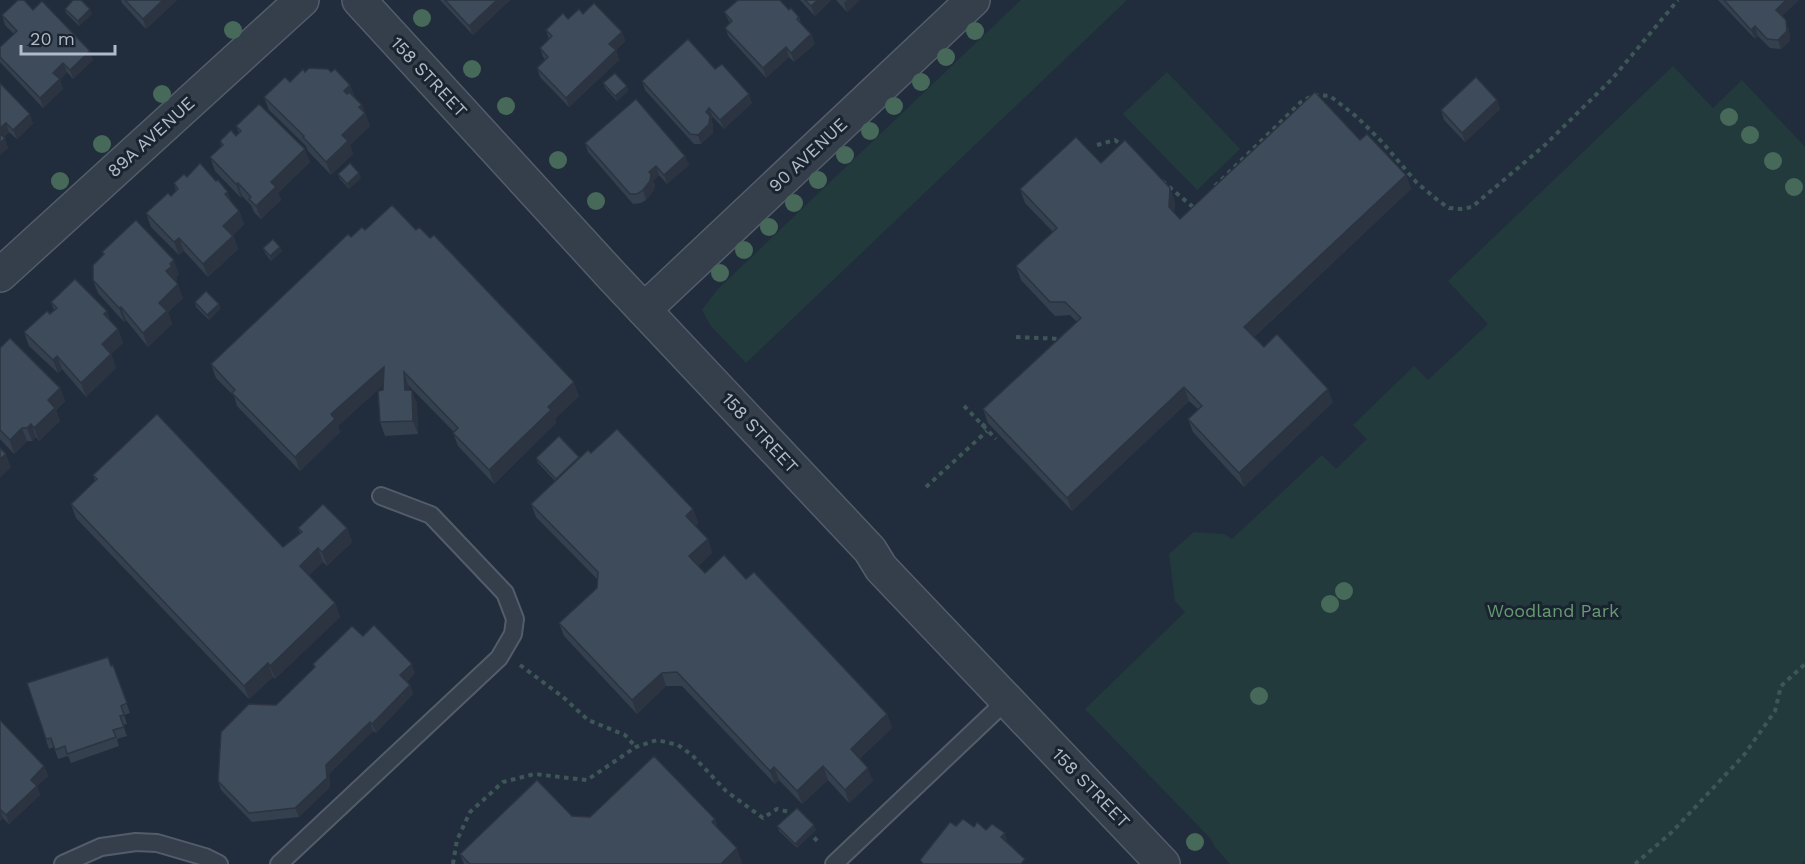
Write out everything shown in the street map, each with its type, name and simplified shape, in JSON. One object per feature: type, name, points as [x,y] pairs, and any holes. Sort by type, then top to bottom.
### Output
[{"type":"street","name":"89A AVENUE","points":[[0,275],[302,0]]},
{"type":"street","name":"158 STREET","points":[[359,0],[644,310],[870,550],[881,568],[1163,864]]},
{"type":"street","name":"90 AVENUE","points":[[644,310],[973,0]]},
{"type":"lane","points":[[279,864],[499,658],[513,634],[514,619],[506,593],[431,514],[381,496]]},
{"type":"lane","points":[[834,864],[1006,700]]},
{"type":"lane","points":[[63,864],[101,847],[136,842],[157,843],[205,857],[219,864]]},
{"type":"path","points":[[1210,191],[1301,102],[1314,95],[1330,96],[1356,117],[1382,142],[1417,183],[1440,202],[1449,208],[1472,207],[1545,146],[1630,58],[1677,0]]},
{"type":"path","points":[[1096,145],[1115,140],[1124,147]]},
{"type":"path","points":[[1158,177],[1193,207],[1202,199]]},
{"type":"path","points":[[1016,337],[1069,341]]},
{"type":"path","points":[[964,406],[996,439]]},
{"type":"path","points":[[982,427],[990,419]]},
{"type":"path","points":[[926,487],[987,431]]},
{"type":"path","points":[[517,663],[588,720],[625,735],[636,747]]},
{"type":"path","points":[[1635,864],[1672,832],[1744,755],[1775,711],[1781,686],[1805,664]]},
{"type":"path","points":[[453,864],[457,840],[470,812],[503,782],[534,774],[587,780],[636,747],[657,740],[678,746],[693,755],[726,791],[763,818],[777,809],[789,812],[797,819]]},
{"type":"path","points":[[804,827],[819,843]]},
{"type":"green space","points":[[1021,0],[1127,0],[746,363],[711,326],[702,310],[717,290]]},
{"type":"green space","name":"Woodland Park","points":[[1673,66],[1713,108],[1742,80],[1805,147],[1805,860],[1801,864],[1230,864],[1214,846],[1212,840],[1085,709],[1185,612],[1175,601],[1169,554],[1194,532],[1224,534],[1232,539],[1322,455],[1336,469],[1367,439],[1353,425],[1414,366],[1428,380],[1488,324],[1448,281]]},
{"type":"green space","points":[[1167,72],[1240,149],[1197,190],[1123,114]]},
{"type":"building","points":[[18,0],[24,0],[33,10],[42,1],[90,51],[70,70],[63,63],[53,73],[60,79],[40,98],[0,57],[0,47],[17,31],[2,15]]},
{"type":"building","points":[[73,0],[81,0],[90,9],[78,21],[65,9]]},
{"type":"building","points":[[125,0],[163,0],[143,19]]},
{"type":"building","points":[[445,0],[497,0],[469,26]]},
{"type":"building","points":[[738,0],[780,0],[789,10],[791,8],[799,17],[797,19],[811,34],[791,53],[786,47],[763,68],[725,28],[732,21],[724,12]]},
{"type":"building","points":[[805,0],[818,0],[811,6]]},
{"type":"building","points":[[1724,0],[1786,0],[1776,10],[1786,20],[1787,31],[1778,40],[1767,39],[1755,26],[1751,30]]},
{"type":"building","points":[[594,3],[622,32],[609,44],[616,50],[566,98],[537,68],[548,57],[540,48],[552,36],[546,30],[563,13],[568,19],[579,9],[583,14]]},
{"type":"building","points":[[688,39],[715,69],[722,64],[749,94],[720,120],[709,108],[706,112],[710,116],[709,124],[698,135],[690,134],[642,81]]},
{"type":"building","points":[[309,68],[328,69],[331,72],[335,69],[350,85],[344,91],[347,94],[349,92],[362,105],[359,107],[365,113],[342,135],[348,141],[326,162],[304,136],[264,97],[285,77],[290,82],[303,69],[305,72]]},
{"type":"building","points":[[615,73],[627,86],[615,96],[603,83]]},
{"type":"building","points":[[1476,77],[1497,100],[1462,133],[1441,110]]},
{"type":"building","points":[[0,83],[30,114],[13,130],[6,123],[0,128]]},
{"type":"building","points":[[1315,92],[1360,140],[1367,134],[1406,175],[1244,327],[1264,347],[1277,334],[1328,389],[1239,473],[1188,419],[1202,406],[1184,387],[1067,498],[983,409],[1081,318],[1065,302],[1050,302],[1016,266],[1057,228],[1020,189],[1076,137],[1101,163],[1125,140],[1170,188],[1169,207],[1180,219]]},
{"type":"building","points":[[636,99],[685,156],[664,175],[656,166],[649,172],[650,181],[643,190],[637,194],[630,194],[585,143]]},
{"type":"building","points":[[259,104],[305,149],[271,182],[276,187],[256,206],[238,183],[236,184],[210,157],[223,145],[220,141],[231,130],[236,136],[241,131],[236,126]]},
{"type":"building","points":[[200,163],[228,192],[225,194],[239,211],[223,226],[233,236],[203,264],[179,238],[174,242],[146,213],[168,193],[171,196],[178,189],[174,183],[184,174],[187,177]]},
{"type":"building","points":[[350,163],[359,173],[347,184],[338,174]]},
{"type":"building","points":[[392,205],[416,230],[419,227],[430,238],[434,235],[574,382],[548,407],[551,410],[489,470],[453,433],[458,428],[404,372],[405,390],[412,390],[413,421],[380,422],[378,391],[383,390],[384,367],[331,414],[335,419],[295,457],[232,393],[235,390],[211,364],[348,234],[351,237],[362,227],[365,230]]},
{"type":"building","points":[[136,220],[174,260],[170,264],[172,266],[166,271],[178,284],[159,303],[167,311],[143,333],[121,307],[119,308],[93,280],[93,265],[104,254],[102,252]]},
{"type":"building","points":[[273,239],[280,247],[270,256],[263,248]]},
{"type":"building","points":[[75,279],[107,311],[104,314],[118,329],[102,344],[111,354],[81,383],[57,356],[53,360],[24,332],[47,311],[50,314],[57,308],[51,302]]},
{"type":"building","points":[[206,291],[219,304],[207,315],[195,302]]},
{"type":"building","points":[[10,338],[60,388],[48,400],[55,408],[34,428],[31,424],[27,428],[22,428],[10,440],[0,430],[0,348]]},
{"type":"building","points":[[157,414],[283,547],[302,532],[298,528],[323,504],[347,528],[322,552],[318,548],[300,566],[335,603],[270,666],[268,663],[244,686],[71,504],[97,479],[93,475]]},
{"type":"building","points":[[617,429],[693,509],[686,516],[708,539],[689,556],[705,573],[724,555],[746,579],[754,572],[887,714],[851,749],[868,768],[845,790],[823,766],[797,791],[774,767],[770,771],[677,672],[662,673],[632,700],[559,623],[597,588],[598,572],[531,504],[588,450],[591,453]]},
{"type":"building","points":[[559,436],[579,457],[556,479],[536,458]]},
{"type":"building","points":[[0,448],[6,454],[0,459]]},
{"type":"building","points":[[374,625],[412,664],[400,675],[410,685],[372,724],[370,722],[326,765],[327,778],[295,808],[249,813],[218,781],[221,732],[249,704],[276,705],[352,626],[363,636]]},
{"type":"building","points":[[108,657],[127,703],[121,706],[124,715],[120,716],[124,727],[113,730],[116,737],[67,754],[65,746],[55,750],[51,738],[46,739],[27,683]]},
{"type":"building","points":[[0,720],[44,766],[31,780],[37,786],[6,815],[0,809]]},
{"type":"building","points":[[654,756],[715,819],[712,822],[737,848],[721,864],[470,864],[460,854],[537,780],[572,816],[590,817]]},
{"type":"building","points":[[797,808],[814,825],[795,844],[777,826]]},
{"type":"building","points":[[963,819],[974,827],[977,822],[986,830],[992,824],[1005,833],[1001,837],[1025,859],[1021,864],[923,864],[920,860],[950,822],[956,826]]}]
